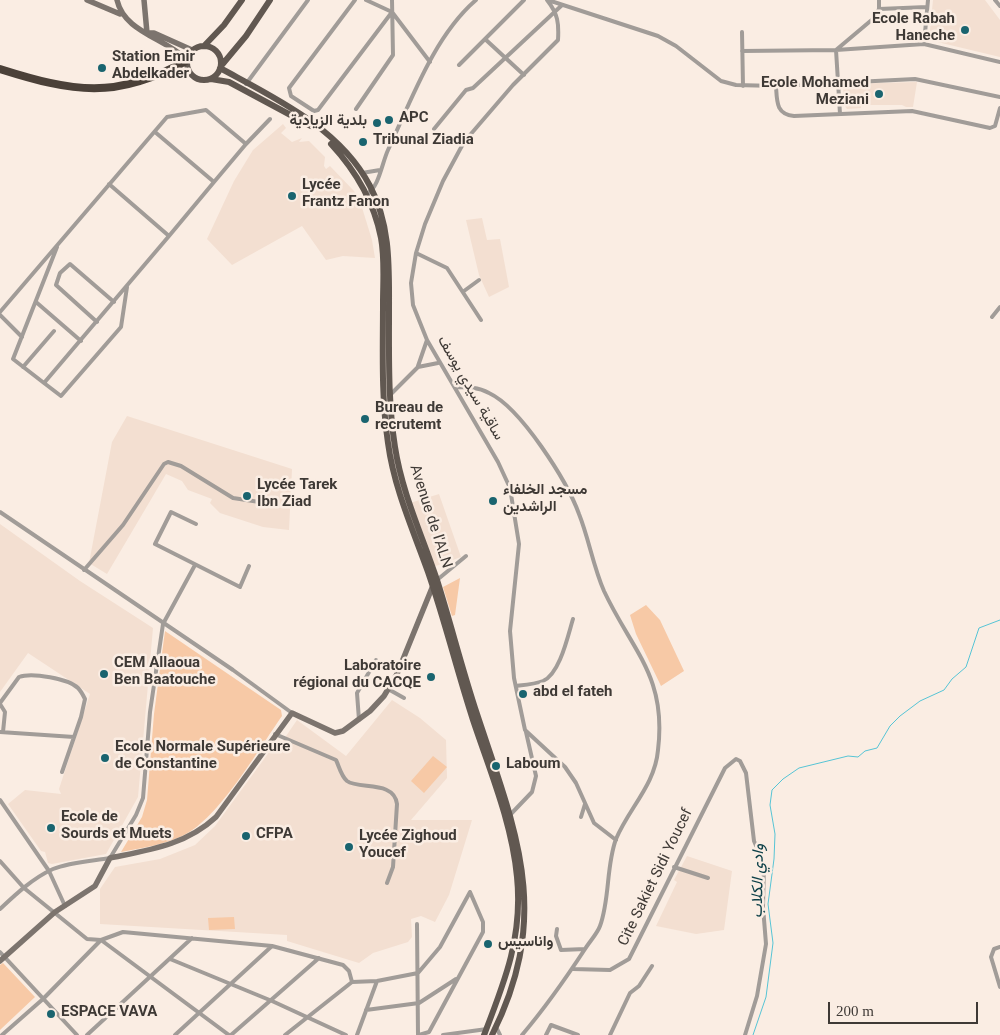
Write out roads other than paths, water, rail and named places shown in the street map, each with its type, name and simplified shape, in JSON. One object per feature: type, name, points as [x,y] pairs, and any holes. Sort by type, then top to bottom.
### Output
[{"type":"highway","points":[[0,69],[62,87],[104,88],[125,86],[146,80],[186,60]]},
{"type":"main road","points":[[87,0],[120,14],[186,60]]},
{"type":"main road","points":[[117,0],[120,14]]},
{"type":"main road","points":[[144,0],[147,33]]},
{"type":"main road","points":[[242,0],[224,25],[204,46],[192,50],[186,60],[187,69],[194,78],[229,82],[306,123],[326,139],[359,174]]},
{"type":"main road","points":[[211,79],[271,0]]},
{"type":"main road","points":[[147,33],[154,33],[192,50]]},
{"type":"main road","points":[[204,46],[217,52],[221,67],[246,84],[298,112],[329,136],[359,174],[370,192],[382,245],[388,444],[396,480],[433,586],[449,646],[508,816],[518,876],[517,922],[509,972],[486,1032]]},
{"type":"main road","name":"Avenue de l'ALN","points":[[387,396],[394,446],[408,501],[437,580],[524,874],[525,907],[518,962],[492,1035]]},
{"type":"main road","points":[[2,956],[55,912],[95,886],[110,858],[164,846],[199,831],[216,817],[292,713],[335,733],[343,731],[370,711],[388,690],[408,651],[437,580]]},
{"type":"street","points":[[246,84],[308,0]]},
{"type":"street","points":[[355,0],[289,88],[291,96],[314,111],[318,110],[392,12]]},
{"type":"street","points":[[366,0],[392,12],[430,62]]},
{"type":"street","points":[[356,109],[393,55],[392,0]]},
{"type":"street","points":[[370,192],[430,62],[453,24],[476,0]]},
{"type":"street","points":[[459,65],[524,0]]},
{"type":"street","points":[[548,0],[561,6],[658,36],[676,46],[721,81],[743,86],[923,80],[1000,97]]},
{"type":"street","points":[[548,0],[555,10]]},
{"type":"street","points":[[836,50],[874,18],[880,9],[880,0]]},
{"type":"street","points":[[924,44],[928,0]]},
{"type":"street","points":[[995,0],[1000,6]]},
{"type":"street","points":[[434,129],[466,90],[473,88],[561,6]]},
{"type":"street","points":[[880,9],[927,8]]},
{"type":"street","name":"ساقية سيدي يوسف","points":[[508,816],[532,792],[536,776],[516,686],[510,631],[519,544],[516,513],[510,488],[498,462],[456,387],[438,363],[427,340],[413,305],[411,284],[416,253],[443,182],[464,142],[524,74],[558,40],[559,23],[555,10]]},
{"type":"street","points":[[742,32],[743,86]]},
{"type":"street","points":[[485,39],[524,74]]},
{"type":"street","points":[[742,51],[836,50],[924,44],[1000,62]]},
{"type":"street","points":[[836,50],[840,114]]},
{"type":"street","points":[[776,86],[777,105],[785,115],[912,111],[1000,130]]},
{"type":"street","points":[[298,112],[303,104]]},
{"type":"street","points":[[990,128],[995,126],[1000,108]]},
{"type":"street","points":[[22,337],[0,314],[58,243],[167,117],[206,110],[246,144]]},
{"type":"street","points":[[44,383],[246,144],[270,119]]},
{"type":"street","points":[[155,132],[214,182]]},
{"type":"street","points":[[359,174],[380,170]]},
{"type":"street","points":[[109,184],[168,236]]},
{"type":"street","points":[[58,243],[13,359],[61,396],[121,328],[127,287]]},
{"type":"street","points":[[416,253],[447,268],[482,320]]},
{"type":"street","points":[[97,322],[56,285],[60,273],[70,264],[114,302]]},
{"type":"street","points":[[464,291],[479,280]]},
{"type":"street","points":[[36,302],[81,341]]},
{"type":"street","points":[[992,317],[1000,307]]},
{"type":"street","points":[[23,367],[54,331]]},
{"type":"street","points":[[387,396],[418,367],[427,340]]},
{"type":"street","points":[[418,367],[438,363]]},
{"type":"street","name":"Cite Sakiet Sidi Youcef","points":[[456,387],[474,387],[490,393],[504,404],[552,461],[568,488],[580,514],[605,592],[634,643],[655,686],[660,727],[657,762],[645,792],[616,840],[600,926],[573,968],[522,1035]]},
{"type":"street","points":[[84,570],[113,539],[164,464],[168,462],[181,466],[233,498],[266,503]]},
{"type":"street","points":[[0,512],[292,713]]},
{"type":"street","points":[[196,524],[171,512],[155,544],[240,587],[249,566]]},
{"type":"street","points":[[437,580],[466,556]]},
{"type":"street","points":[[0,909],[24,888],[49,871],[110,858],[136,815],[143,798],[150,712],[163,624],[195,565]]},
{"type":"street","points":[[516,686],[544,681],[552,673],[563,652],[573,619]]},
{"type":"street","points":[[358,720],[357,693],[376,660]]},
{"type":"street","points":[[62,772],[74,737],[85,699],[78,687],[68,682],[34,674],[19,677],[0,704],[4,712],[1,732],[74,737]]},
{"type":"street","points":[[388,690],[404,698]]},
{"type":"street","points":[[525,730],[565,767],[576,783],[594,823],[616,840]]},
{"type":"street","points":[[275,734],[336,760],[344,778],[351,783],[385,789],[394,795],[397,804],[393,867],[387,883]]},
{"type":"street","name":"Cite Sakiet Sidi Youcef","points":[[573,968],[610,970],[629,959],[718,780],[725,768],[736,759],[743,764],[748,786],[750,823],[764,870],[763,906],[766,944],[764,964],[745,1035]]},
{"type":"street","points":[[0,800],[49,871],[65,906]]},
{"type":"street","points":[[581,817],[585,804]]},
{"type":"street","points":[[0,861],[24,888],[87,939],[101,940],[123,932],[272,946],[343,965],[348,971],[352,982]]},
{"type":"street","points":[[674,867],[708,878]]},
{"type":"street","points":[[287,1034],[352,982],[377,981],[418,973],[440,948],[470,892],[483,922],[482,932],[429,1032]]},
{"type":"street","points":[[417,924],[418,1035],[429,1032],[434,1035]]},
{"type":"street","points":[[557,929],[556,936],[561,950],[564,952],[585,949]]},
{"type":"street","points":[[87,1035],[192,938]]},
{"type":"street","points":[[101,940],[230,1035],[272,1001],[319,958]]},
{"type":"street","points":[[2,1035],[43,999],[101,940]]},
{"type":"street","points":[[174,1035],[272,946]]},
{"type":"street","points":[[1000,947],[994,950],[991,957],[1000,987]]},
{"type":"street","points":[[2,956],[78,1035]]},
{"type":"street","points":[[170,959],[272,1001],[346,1035]]},
{"type":"street","points":[[610,1035],[630,993],[639,986],[652,966]]},
{"type":"street","points":[[366,1010],[419,1003],[458,977]]},
{"type":"street","points":[[357,1035],[377,981]]},
{"type":"street","points":[[546,1035],[550,1025],[577,1035]]},
{"type":"street","points":[[496,1027],[500,1035]]},
{"type":"street","points":[[220,1035],[224,1031]]},
{"type":"street","points":[[443,1035],[486,1032]]},
{"type":"waterway","name":"وادي الكلاب","points":[[753,1035],[766,997],[773,943],[768,904],[775,834],[770,805],[772,790],[783,779],[799,768],[848,756],[858,757],[865,751],[877,748],[890,726],[900,716],[920,701],[944,690],[952,679],[966,667],[979,628],[1000,620]]},
{"type":"place","name":"Ecole Rabah Haneche","points":[[965,30]]},
{"type":"place","name":"Station Emir Abdelkader","points":[[102,68]]},
{"type":"place","name":"Ecole Mohamed Meziani","points":[[879,94]]},
{"type":"place","name":"APC","points":[[389,120]]},
{"type":"place","name":"بلدية الزيادية","points":[[377,123]]},
{"type":"place","name":"Tribunal Ziadia","points":[[363,142]]},
{"type":"place","name":"Lycée Frantz Fanon","points":[[292,196]]},
{"type":"place","name":"Bureau de recrutemt","points":[[365,419]]},
{"type":"place","name":"Lycée Tarek Ibn Ziad","points":[[247,496]]},
{"type":"place","name":"مسجد الخلفاء الراشدين","points":[[493,501]]},
{"type":"place","name":"CEM Allaoua Ben Baatouche","points":[[104,674]]},
{"type":"place","name":"Laboratoire régional du CACQE","points":[[431,677]]},
{"type":"place","name":"abd el fateh","points":[[523,694]]},
{"type":"place","name":"Ecole Normale Supérieure de Constantine","points":[[105,758]]},
{"type":"place","name":"Laboum","points":[[496,766]]},
{"type":"place","name":"Ecole de Sourds et Muets","points":[[51,828]]},
{"type":"place","name":"CFPA","points":[[246,836]]},
{"type":"place","name":"Lycée Zighoud Youcef","points":[[349,847]]},
{"type":"place","name":"واناسيس","points":[[488,944]]},
{"type":"place","name":"ESPACE VAVA","points":[[51,1014]]}]
